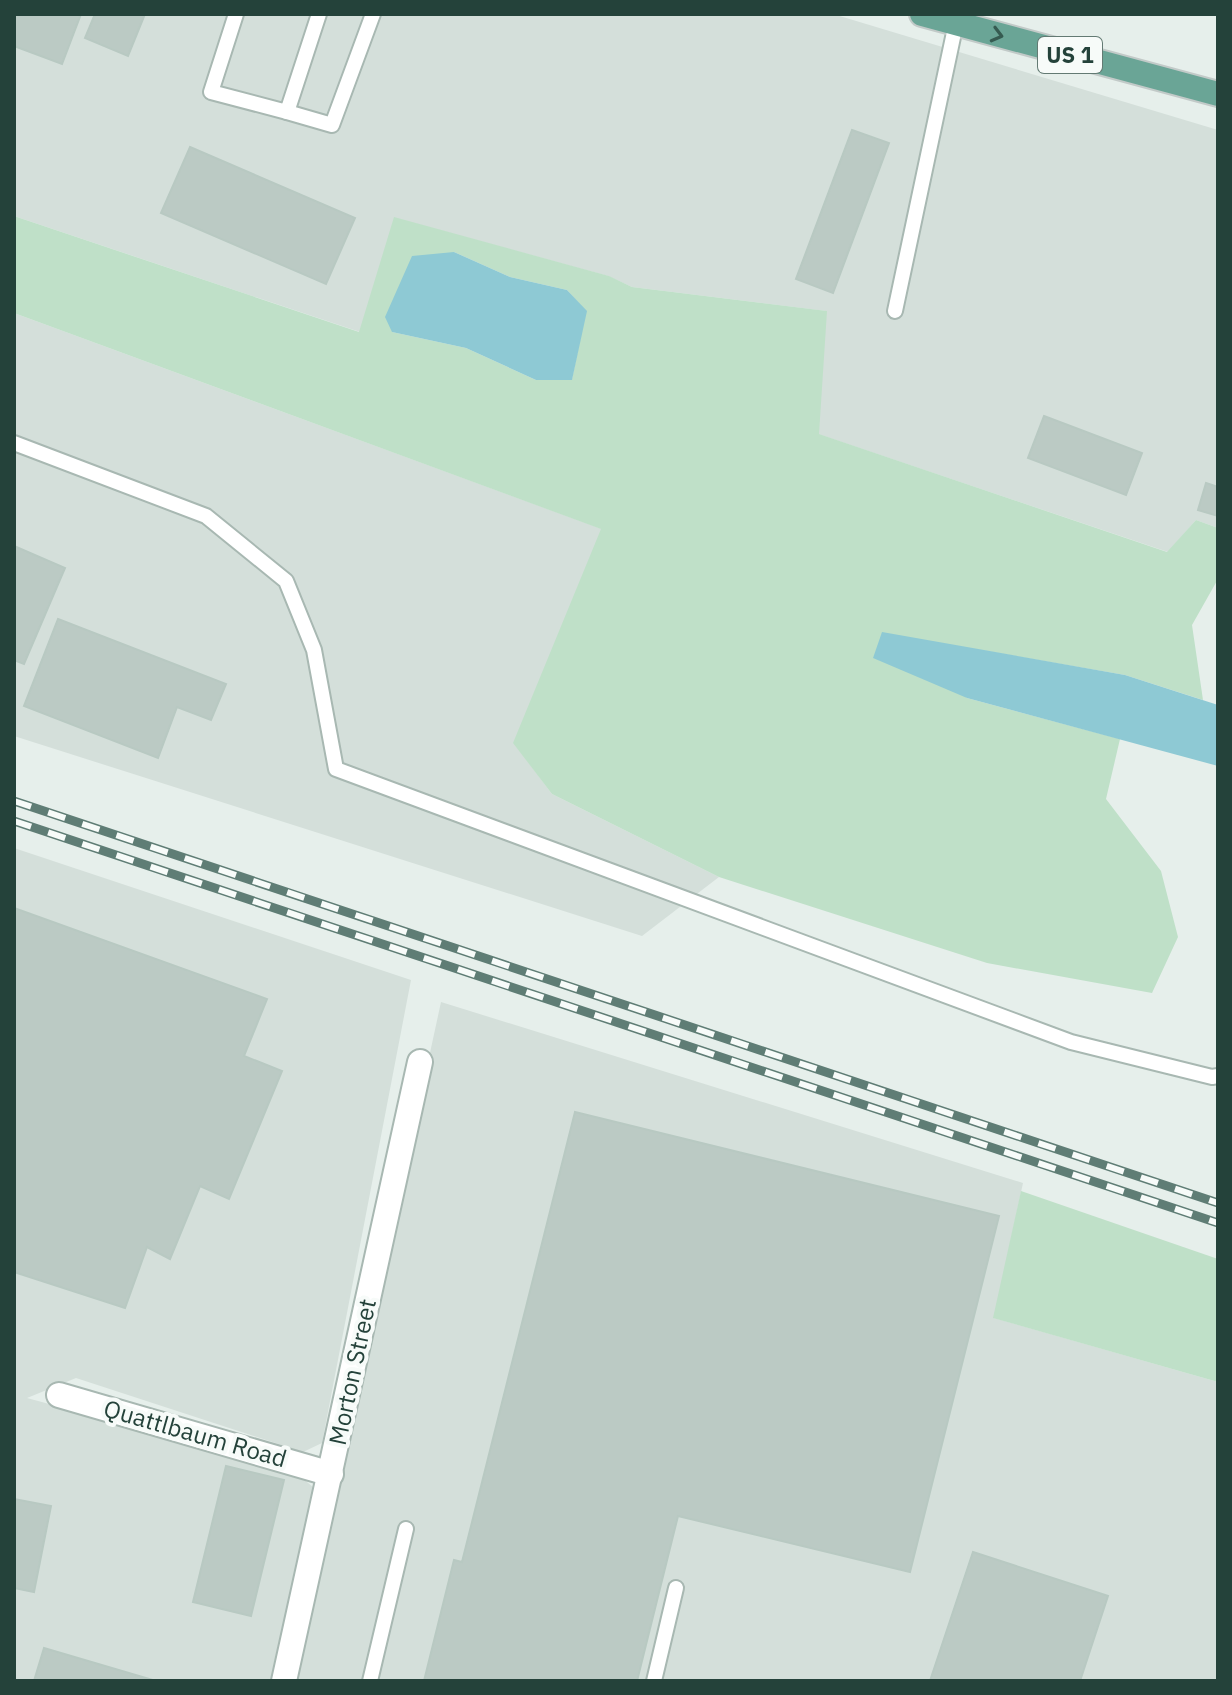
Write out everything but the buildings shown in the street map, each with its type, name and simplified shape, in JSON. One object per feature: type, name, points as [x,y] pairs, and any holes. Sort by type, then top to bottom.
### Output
[{"type":"main road","name":"US 1","points":[[922,14],[1218,94]]},
{"type":"street","name":"Morton Street","points":[[284,1681],[420,1062]]},
{"type":"street","name":"Quattlbaum Road","points":[[59,1395],[331,1474]]},
{"type":"lane","points":[[236,14],[211,92],[332,125],[373,14]]},
{"type":"lane","points":[[287,112],[319,14]]},
{"type":"lane","points":[[895,311],[956,23]]},
{"type":"lane","points":[[14,443],[206,516],[286,581],[314,650],[336,769],[1071,1042],[1218,1076]]},
{"type":"lane","points":[[370,1681],[406,1529]]},
{"type":"lane","points":[[654,1681],[676,1588]]},
{"type":"shaded area","points":[[14,14],[833,14],[1218,130],[1218,528],[1196,520],[1168,552],[818,434],[826,311],[632,287],[608,276],[395,218],[360,332],[14,216]]},
{"type":"shaded area","points":[[14,313],[602,529],[514,743],[552,794],[719,877],[642,936],[14,736]]},
{"type":"shaded area","points":[[14,848],[411,980],[322,1443],[303,1452],[76,1378],[27,1398],[293,1470],[314,1488],[270,1681],[14,1681]]},
{"type":"shaded area","points":[[441,1002],[1023,1183],[994,1318],[1218,1382],[1218,1681],[294,1681]]},
{"type":"green space","points":[[14,216],[359,332],[394,217],[609,276],[632,287],[827,311],[819,434],[1167,552],[1196,520],[1218,528],[1218,579],[1192,625],[1203,700],[1125,675],[882,633],[967,698],[1120,739],[1106,799],[1161,871],[1178,937],[1152,993],[987,963],[719,877],[552,794],[513,743],[601,529],[14,313]],"holes":[[[454,252],[510,277],[567,290],[586,311],[572,379],[536,380],[466,348],[392,332]]]},
{"type":"green space","points":[[1021,1191],[1218,1259],[1218,1382],[993,1318]]},
{"type":"water","points":[[454,252],[510,277],[567,290],[587,311],[572,380],[536,380],[466,348],[392,332],[385,317],[412,256]]},
{"type":"water","points":[[882,632],[1125,675],[1218,705],[1218,766],[967,698],[873,658]]},
{"type":"railway","points":[[14,801],[1218,1203]]},
{"type":"railway","points":[[14,821],[1218,1223]]}]
